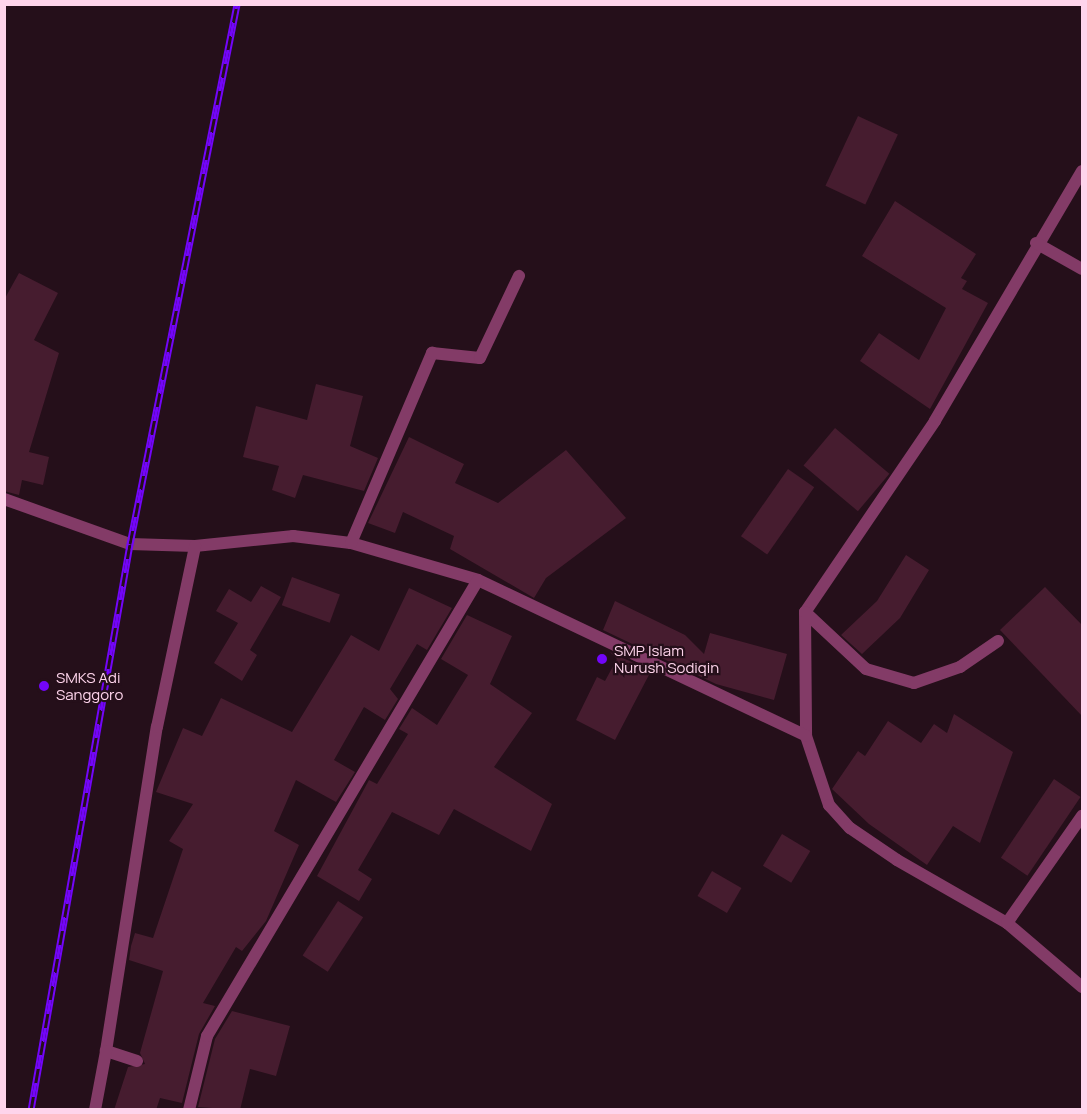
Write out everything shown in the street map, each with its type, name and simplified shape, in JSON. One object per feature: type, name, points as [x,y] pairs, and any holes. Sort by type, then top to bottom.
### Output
[{"type":"street","points":[[1083,171],[1036,243],[935,421],[805,612],[806,736],[813,771],[829,805],[850,828],[1006,923],[1083,987]]},
{"type":"street","points":[[1036,243],[1083,269]]},
{"type":"street","points":[[351,543],[432,353],[480,358],[519,276]]},
{"type":"street","points":[[4,500],[130,544],[195,546],[293,536],[351,543],[478,580],[806,736]]},
{"type":"street","points":[[95,1110],[157,727],[195,546]]},
{"type":"street","points":[[189,1110],[207,1036],[478,580]]},
{"type":"street","points":[[805,612],[866,669],[914,683],[960,667],[998,641]]},
{"type":"street","points":[[1006,923],[1083,816]]},
{"type":"street","points":[[106,1051],[137,1061]]},
{"type":"building","points":[[858,116],[898,135],[865,204],[825,186]]},
{"type":"building","points":[[895,201],[976,254],[961,278],[967,281],[962,289],[988,303],[930,409],[860,361],[879,333],[919,360],[946,308],[862,256]]},
{"type":"building","points":[[19,273],[58,293],[34,340],[59,353],[29,452],[49,457],[43,485],[22,480],[19,495],[4,491],[4,300]]},
{"type":"building","points":[[316,384],[363,396],[350,446],[378,458],[364,491],[303,475],[295,498],[272,490],[279,466],[243,457],[256,406],[307,420]]},
{"type":"building","points":[[835,428],[889,474],[858,511],[804,466]]},
{"type":"building","points":[[409,437],[464,464],[455,483],[498,503],[566,450],[626,518],[546,578],[534,598],[450,549],[454,536],[403,512],[395,533],[368,523]]},
{"type":"building","points":[[788,469],[814,487],[767,555],[741,536]]},
{"type":"building","points":[[906,555],[929,570],[900,618],[862,654],[841,635],[877,601]]},
{"type":"building","points":[[292,577],[340,594],[330,623],[282,605]]},
{"type":"building","points":[[261,586],[281,597],[250,650],[257,655],[242,681],[214,663],[238,623],[216,611],[229,589],[251,602]]},
{"type":"building","points":[[1045,587],[1083,626],[1083,717],[1000,630]]},
{"type":"building","points":[[409,588],[452,608],[427,650],[417,644],[390,689],[398,699],[385,720],[364,707],[334,760],[355,772],[336,802],[296,780],[274,831],[299,845],[266,921],[242,951],[236,947],[203,1003],[215,1006],[199,1034],[182,1103],[160,1098],[156,1110],[114,1110],[128,1067],[145,1064],[140,1053],[163,971],[129,960],[135,933],[153,938],[183,849],[169,841],[193,804],[156,792],[183,728],[202,736],[221,698],[292,732],[351,635],[379,651]]},
{"type":"building","points":[[615,601],[685,635],[704,654],[710,633],[787,654],[774,700],[716,684],[603,630]]},
{"type":"building","points":[[467,615],[512,636],[490,684],[532,713],[494,767],[552,804],[531,851],[454,809],[439,835],[392,812],[358,870],[372,879],[359,901],[317,876],[369,780],[377,784],[408,734],[399,729],[412,708],[437,725],[468,675],[441,659]]},
{"type":"building","points":[[610,652],[651,671],[615,740],[576,720],[597,677],[605,681],[617,659]]},
{"type":"building","points":[[954,714],[1013,752],[980,843],[953,826],[927,865],[869,824],[832,789],[858,751],[865,756],[888,721],[921,743],[934,724],[947,733]]},
{"type":"building","points":[[1054,779],[1081,797],[1027,876],[1001,858]]},
{"type":"building","points":[[782,834],[810,851],[791,883],[763,866]]},
{"type":"building","points":[[712,871],[741,888],[727,913],[698,896]]},
{"type":"building","points":[[338,901],[363,917],[328,972],[303,956]]},
{"type":"building","points":[[232,1011],[290,1026],[276,1076],[250,1069],[240,1110],[198,1107],[215,1039]]},
{"type":"railway","points":[[31,1110],[130,544],[237,4]]},
{"type":"place","name":"SMP Islam Nurush Sodiqin","points":[[602,659]]},
{"type":"place","name":"SMKS Adi Sanggoro","points":[[44,686]]}]
